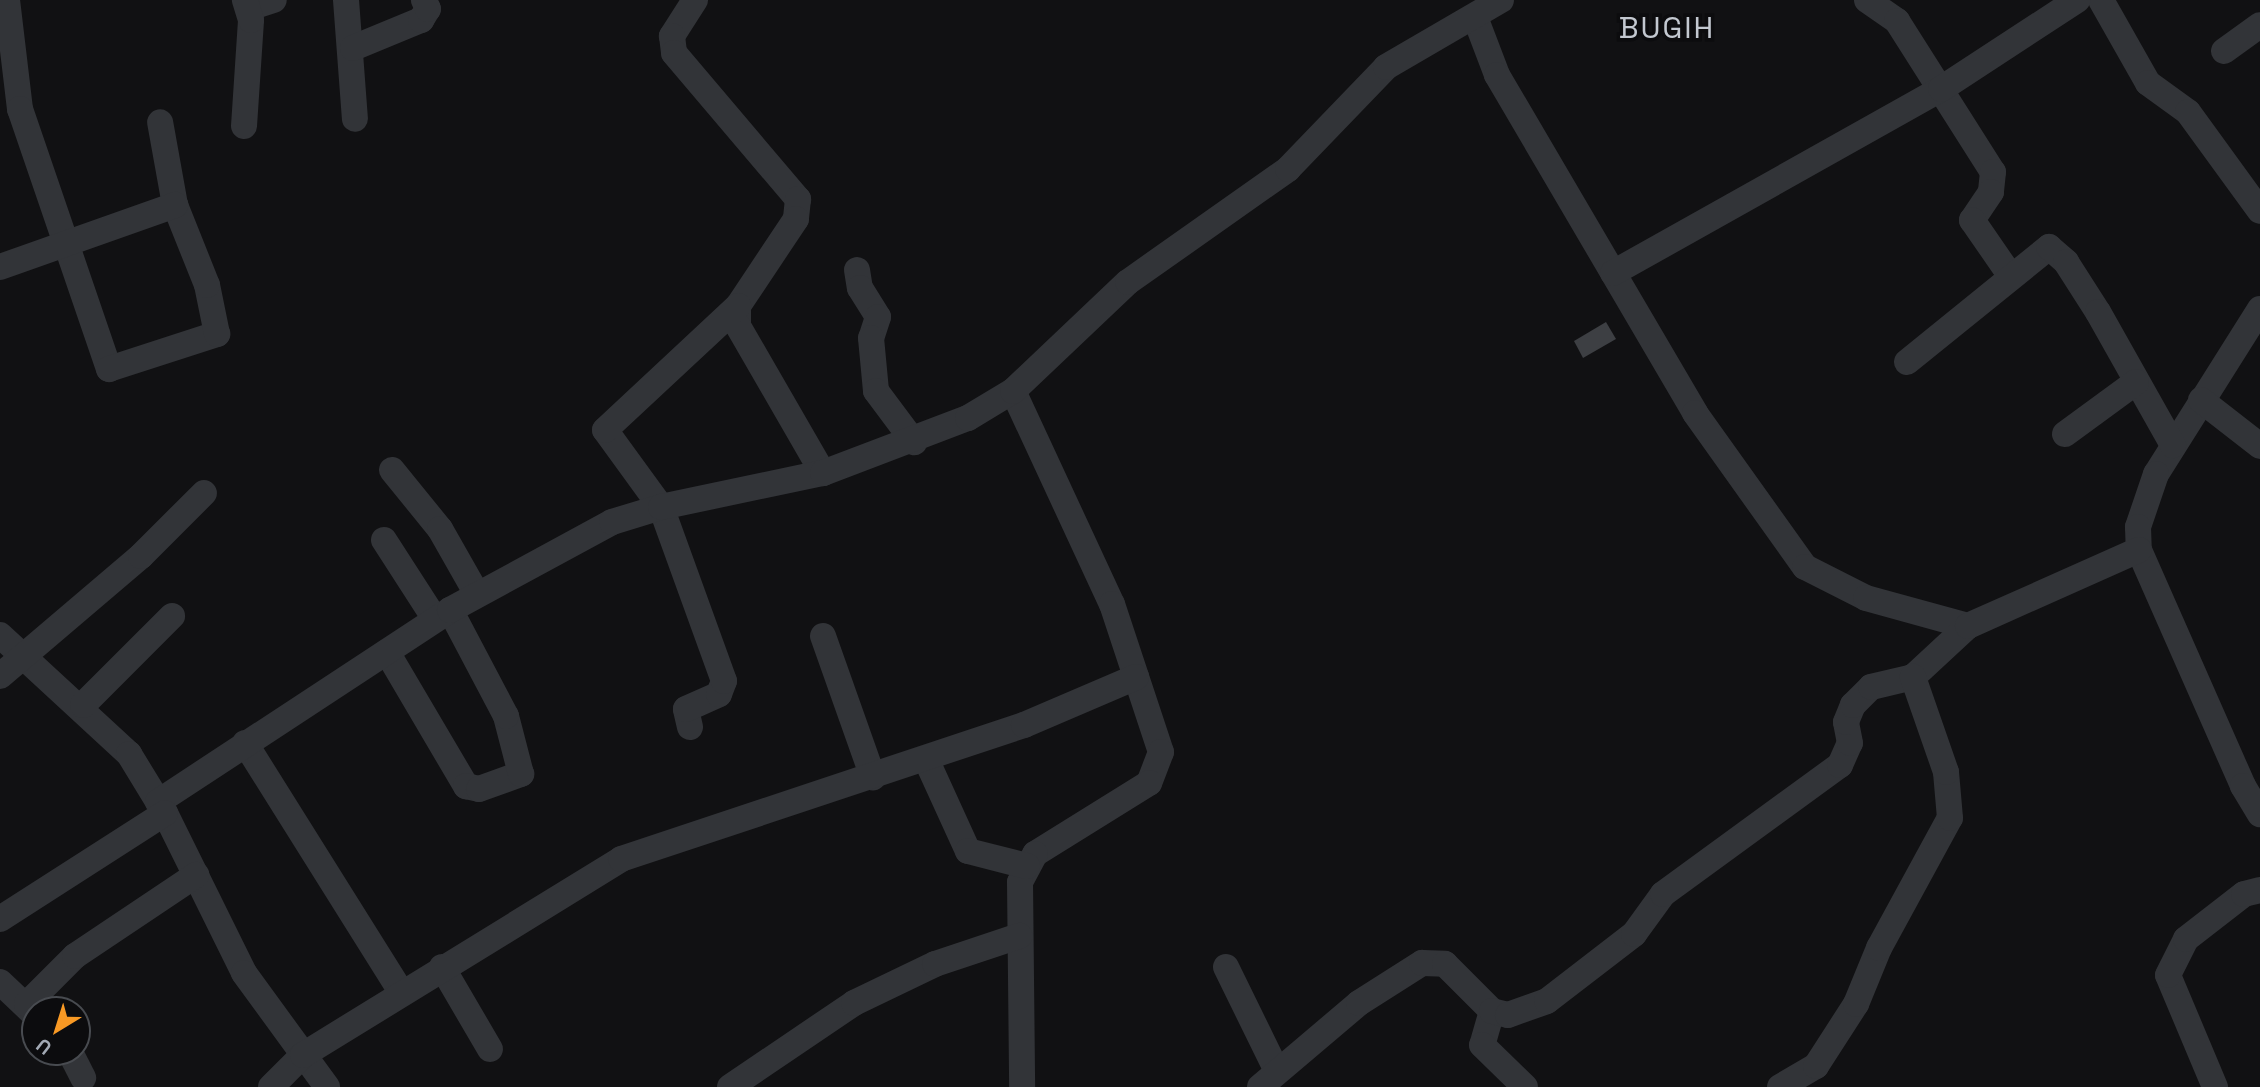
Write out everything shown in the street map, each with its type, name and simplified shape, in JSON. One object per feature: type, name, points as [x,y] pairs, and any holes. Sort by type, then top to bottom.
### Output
[{"type":"street","points":[[7,0],[20,109],[109,369],[212,340],[219,328],[207,285],[175,205],[160,122]]},
{"type":"street","points":[[346,0],[354,48],[355,120]]},
{"type":"street","points":[[354,48],[421,20],[428,9],[424,0]]},
{"type":"street","points":[[690,727],[686,709],[719,694],[724,681],[661,507],[606,426],[738,306],[800,209],[765,155],[674,53],[672,36],[695,0]]},
{"type":"street","points":[[0,919],[162,807],[245,743],[442,614],[612,522],[661,507],[823,473],[914,442],[1013,391],[1128,282],[1288,169],[1387,67],[1501,0]]},
{"type":"street","points":[[1867,0],[1897,21],[1993,172],[1991,192],[1972,220],[2010,275]]},
{"type":"street","points":[[1613,273],[1941,89],[2077,0]]},
{"type":"street","points":[[2101,0],[2148,83],[2188,112],[2260,211]]},
{"type":"street","points":[[244,126],[256,3]]},
{"type":"street","points":[[1475,17],[1497,75],[1695,413],[1805,567],[1866,598],[1968,626]]},
{"type":"street","points":[[2224,51],[2260,25]]},
{"type":"street","points":[[0,267],[64,241],[175,205]]},
{"type":"street","points":[[1907,362],[2043,249],[2054,249],[2098,312],[2174,445]]},
{"type":"street","points":[[858,270],[860,288],[878,317],[871,338],[876,391],[914,442]]},
{"type":"street","points":[[738,306],[741,333],[823,473]]},
{"type":"street","points":[[2257,805],[2139,550],[2145,495],[2201,400],[2260,309]]},
{"type":"street","points":[[2065,434],[2136,382]]},
{"type":"street","points":[[1013,391],[1112,604],[1161,752],[1149,783],[1035,854],[1020,882],[1021,1087]]},
{"type":"street","points":[[2201,400],[2260,446]]},
{"type":"street","points":[[393,470],[440,529],[477,594]]},
{"type":"street","points":[[0,676],[24,658],[204,493]]},
{"type":"street","points":[[384,540],[442,614],[506,716],[521,774],[479,789],[466,786],[387,652]]},
{"type":"street","points":[[1226,967],[1268,1078],[1359,1003],[1422,963],[1444,964],[1492,1011],[1528,1011],[1634,934],[1663,894],[1840,765],[1850,743],[1846,722],[1853,705],[1871,687],[1913,677],[1968,626],[2139,550]]},
{"type":"street","points":[[83,705],[172,616]]},
{"type":"street","points":[[0,635],[24,658],[83,705],[129,754],[162,807],[244,973],[327,1087]]},
{"type":"street","points":[[823,636],[873,776]]},
{"type":"street","points":[[271,1087],[303,1055],[401,992],[621,859],[926,759],[1136,677]]},
{"type":"street","points":[[1780,1087],[1816,1066],[1856,1004],[1878,948],[1950,818],[1946,772],[1913,677]]},
{"type":"street","points":[[245,743],[401,992]]},
{"type":"street","points":[[926,759],[968,852],[1027,866]]},
{"type":"street","points":[[42,996],[75,956],[196,875]]},
{"type":"street","points":[[2215,1087],[2168,975],[2186,939],[2244,894],[2260,890]]},
{"type":"street","points":[[738,1084],[853,1003],[935,964],[1019,936]]},
{"type":"street","points":[[442,967],[490,1049]]},
{"type":"street","points":[[0,982],[21,1001]]},
{"type":"street","points":[[1492,1011],[1482,1045],[1525,1087]]},
{"type":"street","points":[[77,1066],[83,1078]]},
{"type":"building","points":[[1606,322],[1616,339],[1583,358],[1574,341]]},
{"type":"district","name":"BUGIH","points":[[1667,28]]}]
